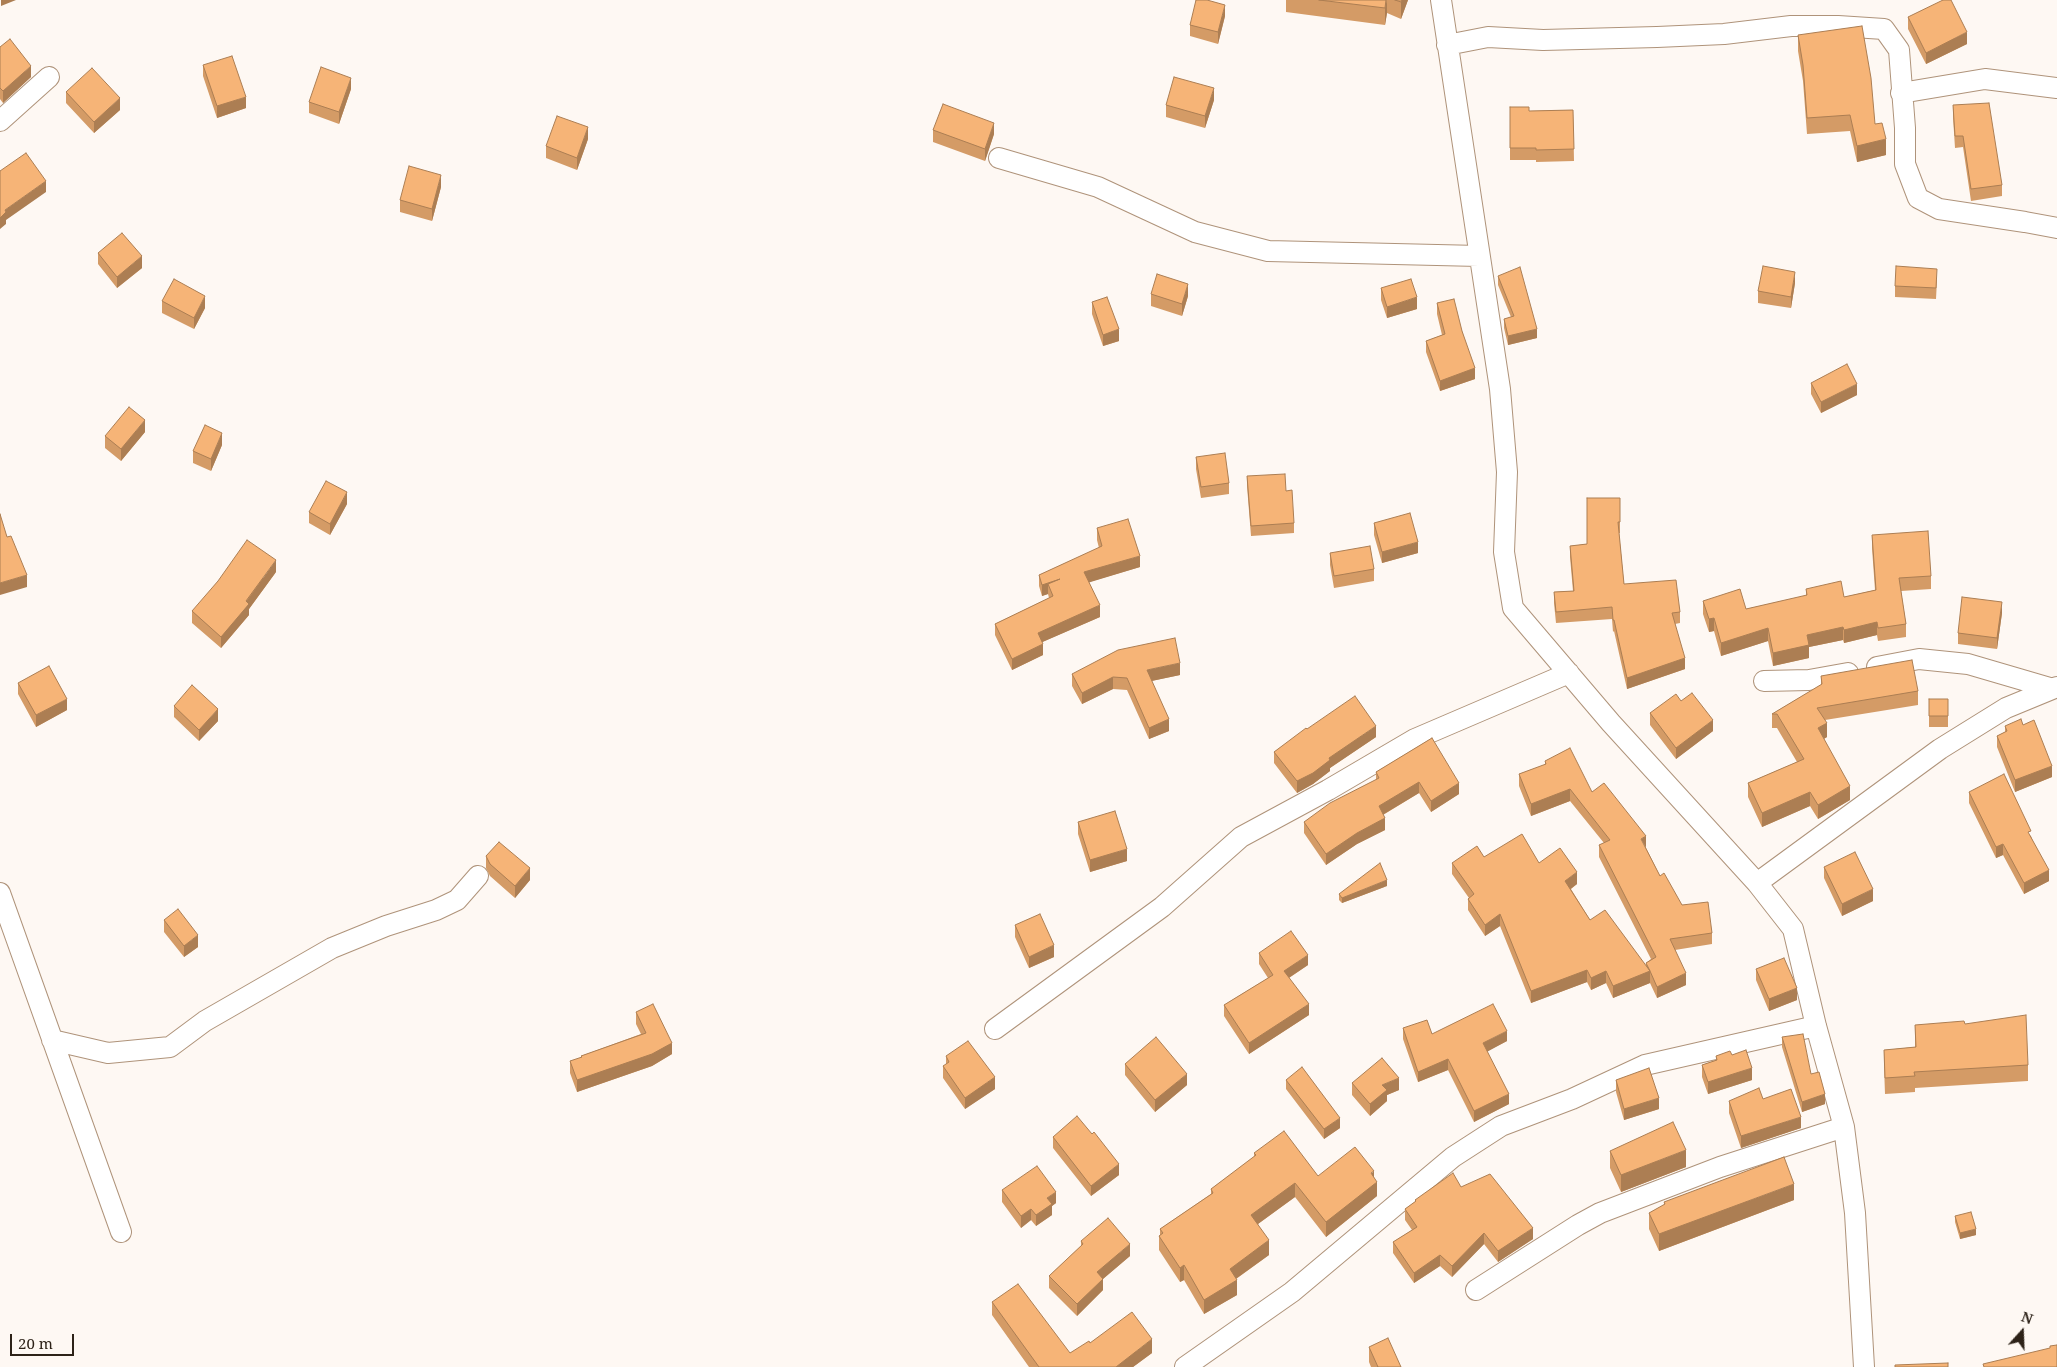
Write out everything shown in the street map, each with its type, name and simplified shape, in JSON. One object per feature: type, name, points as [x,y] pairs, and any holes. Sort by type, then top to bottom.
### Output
[{"type":"street","points":[[1441,0],[1500,389],[1507,472],[1504,552],[1513,608],[1611,723],[1757,882],[1793,929],[1816,1026],[1844,1127],[1855,1212],[1864,1367]]},
{"type":"street","points":[[1447,44],[1488,37],[1543,40],[1696,36],[1790,26],[1838,26],[1884,29],[1898,50],[1905,164],[1918,198],[1939,209],[2057,228]]},
{"type":"street","points":[[0,121],[49,77]]},
{"type":"street","points":[[1902,93],[1984,79],[2057,88]]},
{"type":"street","points":[[998,158],[1098,187],[1195,232],[1268,252],[1480,256]]},
{"type":"street","points":[[1764,681],[1809,680],[1919,659],[1968,664],[2054,687]]},
{"type":"street","points":[[995,1029],[1162,907],[1241,836],[1328,790],[1415,739],[1569,673]]},
{"type":"street","points":[[1757,882],[1940,749],[2006,708],[2054,687]]},
{"type":"street","points":[[52,1040],[108,1053],[170,1047],[205,1021],[332,948],[386,926],[436,910],[457,900],[478,876]]},
{"type":"street","points":[[0,894],[121,1232]]},
{"type":"street","points":[[1185,1367],[1292,1292],[1453,1157],[1501,1126],[1580,1096],[1646,1064],[1816,1026]]},
{"type":"street","points":[[1476,1290],[1578,1224],[1600,1213],[1720,1167],[1844,1127]]},
{"type":"building","points":[[1196,0],[1207,0],[1225,5],[1218,32],[1190,25]]},
{"type":"building","points":[[1319,0],[1386,0],[1385,8]]},
{"type":"building","points":[[1943,0],[1951,0],[1967,32],[1926,53],[1908,17]]},
{"type":"building","points":[[1862,26],[1871,78],[1875,124],[1882,123],[1886,139],[1857,146],[1850,115],[1807,118],[1803,65],[1798,35]]},
{"type":"building","points":[[10,39],[31,66],[3,91],[0,88],[0,47]]},
{"type":"building","points":[[232,56],[246,97],[217,106],[203,65]]},
{"type":"building","points":[[321,67],[351,78],[339,112],[309,102]]},
{"type":"building","points":[[92,68],[120,98],[94,122],[66,92]]},
{"type":"building","points":[[1174,77],[1214,88],[1205,116],[1166,105]]},
{"type":"building","points":[[1989,103],[2002,185],[1971,189],[1963,136],[1955,136],[1953,105]]},
{"type":"building","points":[[943,104],[994,123],[985,149],[933,130]]},
{"type":"building","points":[[1510,107],[1529,107],[1529,111],[1573,110],[1574,149],[1536,150],[1536,148],[1510,148]]},
{"type":"building","points":[[557,116],[588,127],[577,158],[546,146]]},
{"type":"building","points":[[26,153],[46,181],[5,210],[6,212],[0,218],[0,171]]},
{"type":"building","points":[[409,166],[441,175],[432,209],[400,200]]},
{"type":"building","points":[[122,233],[142,256],[117,277],[98,253]]},
{"type":"building","points":[[1763,266],[1795,272],[1791,297],[1758,291]]},
{"type":"building","points":[[1896,266],[1937,269],[1936,288],[1895,286]]},
{"type":"building","points":[[1520,267],[1537,329],[1508,336],[1504,319],[1514,316],[1498,276]]},
{"type":"building","points":[[1157,274],[1188,284],[1182,304],[1151,294]]},
{"type":"building","points":[[174,279],[205,296],[194,318],[162,301]]},
{"type":"building","points":[[1411,279],[1417,297],[1387,307],[1381,288]]},
{"type":"building","points":[[1107,297],[1119,329],[1103,335],[1092,302]]},
{"type":"building","points":[[1454,299],[1462,331],[1475,368],[1440,381],[1426,341],[1445,334],[1437,303]]},
{"type":"building","points":[[1847,364],[1857,384],[1821,402],[1811,383]]},
{"type":"building","points":[[129,407],[145,420],[121,449],[105,436]]},
{"type":"building","points":[[205,425],[222,433],[211,459],[193,451]]},
{"type":"building","points":[[1225,453],[1229,483],[1201,487],[1196,457]]},
{"type":"building","points":[[1285,474],[1286,491],[1292,490],[1294,523],[1251,526],[1247,476]]},
{"type":"building","points":[[326,481],[347,492],[330,524],[309,512]]},
{"type":"building","points":[[1587,498],[1620,498],[1620,522],[1618,522],[1624,584],[1676,580],[1680,612],[1672,613],[1685,658],[1627,678],[1613,620],[1612,607],[1556,612],[1554,592],[1574,591],[1570,546],[1587,544]]},
{"type":"building","points":[[1410,513],[1418,542],[1382,552],[1374,523]]},
{"type":"building","points":[[0,514],[7,537],[11,536],[27,575],[0,583]]},
{"type":"building","points":[[1128,519],[1140,556],[1084,572],[1100,605],[1038,633],[1043,644],[1012,659],[995,624],[1053,596],[1048,584],[1060,579],[1042,585],[1039,575],[1102,546],[1097,528]]},
{"type":"building","points":[[1928,531],[1931,576],[1899,578],[1906,624],[1878,628],[1877,622],[1844,630],[1843,627],[1807,635],[1809,645],[1773,653],[1768,628],[1721,643],[1714,618],[1709,619],[1703,601],[1740,589],[1746,609],[1807,595],[1806,589],[1841,581],[1844,597],[1876,590],[1872,535]]},
{"type":"building","points":[[247,540],[276,560],[246,601],[249,604],[221,637],[192,611],[218,581]]},
{"type":"building","points":[[1370,546],[1374,569],[1334,576],[1330,553]]},
{"type":"building","points":[[1962,597],[2002,602],[1997,638],[1958,633]]},
{"type":"building","points":[[1175,638],[1180,663],[1147,670],[1169,719],[1149,728],[1127,678],[1113,677],[1082,693],[1072,674],[1118,650]]},
{"type":"building","points":[[1912,660],[1918,691],[1817,708],[1827,723],[1818,728],[1850,786],[1818,805],[1810,792],[1762,813],[1748,783],[1804,759],[1777,714],[1772,714],[1822,684],[1821,676]]},
{"type":"building","points":[[49,666],[67,699],[36,715],[18,683]]},
{"type":"building","points":[[192,685],[218,709],[199,730],[174,706]]},
{"type":"building","points":[[1692,693],[1713,720],[1676,748],[1650,713],[1676,694],[1681,701]]},
{"type":"building","points":[[1355,696],[1376,726],[1329,758],[1330,760],[1313,773],[1297,781],[1274,752],[1306,728]]},
{"type":"building","points":[[1929,699],[1948,699],[1948,716],[1929,716]]},
{"type":"building","points":[[2021,719],[2023,725],[2034,720],[2052,766],[2015,780],[1997,736],[2007,731],[2005,726]]},
{"type":"building","points":[[1432,738],[1459,783],[1431,801],[1419,782],[1379,806],[1385,818],[1357,833],[1326,854],[1304,822],[1330,803],[1379,778],[1376,772]]},
{"type":"building","points":[[1570,748],[1592,792],[1604,783],[1646,836],[1641,839],[1660,876],[1664,873],[1682,905],[1708,902],[1712,933],[1670,939],[1686,973],[1657,987],[1646,963],[1656,957],[1599,845],[1610,840],[1570,789],[1531,804],[1519,774],[1546,764],[1545,761]]},
{"type":"building","points":[[2004,774],[2031,831],[2028,832],[2049,870],[2024,883],[2003,844],[1996,847],[1969,792]]},
{"type":"building","points":[[1115,811],[1127,849],[1090,860],[1078,822]]},
{"type":"building","points":[[1522,834],[1539,863],[1560,848],[1577,872],[1565,881],[1590,920],[1605,910],[1650,971],[1613,986],[1606,971],[1591,978],[1587,970],[1531,991],[1500,914],[1485,925],[1468,899],[1474,894],[1452,863],[1477,846],[1484,857]]},
{"type":"building","points":[[499,842],[530,868],[515,886],[490,864],[486,856]]},
{"type":"building","points":[[1855,852],[1873,889],[1842,904],[1824,867]]},
{"type":"building","points":[[1380,863],[1387,880],[1342,898],[1339,894]]},
{"type":"building","points":[[178,909],[198,935],[184,946],[164,920]]},
{"type":"building","points":[[1040,914],[1054,945],[1029,957],[1015,925]]},
{"type":"building","points":[[1291,931],[1308,955],[1284,971],[1309,1004],[1249,1043],[1224,1005],[1273,975],[1259,953]]},
{"type":"building","points":[[1784,958],[1797,988],[1769,999],[1756,969]]},
{"type":"building","points":[[653,1004],[672,1043],[652,1054],[577,1080],[570,1061],[646,1033],[636,1012]]},
{"type":"building","points":[[1493,1004],[1507,1031],[1483,1043],[1509,1094],[1474,1111],[1448,1059],[1418,1072],[1403,1028],[1427,1020],[1432,1034]]},
{"type":"building","points":[[2026,1015],[2028,1065],[1914,1072],[1915,1076],[1885,1078],[1884,1050],[1916,1047],[1915,1025],[1964,1021],[1965,1024]]},
{"type":"building","points":[[1803,1034],[1811,1074],[1819,1072],[1825,1094],[1802,1102],[1782,1037]]},
{"type":"building","points":[[1156,1037],[1187,1074],[1155,1100],[1125,1064]]},
{"type":"building","points":[[968,1041],[995,1077],[965,1098],[943,1066],[949,1062],[946,1056]]},
{"type":"building","points":[[1746,1050],[1752,1068],[1708,1082],[1702,1065],[1717,1060],[1716,1056],[1730,1051],[1732,1055]]},
{"type":"building","points":[[1382,1058],[1399,1078],[1382,1085],[1387,1090],[1370,1104],[1352,1083]]},
{"type":"building","points":[[1302,1067],[1340,1118],[1324,1129],[1286,1080]]},
{"type":"building","points":[[1649,1068],[1659,1098],[1624,1109],[1616,1080]]},
{"type":"building","points":[[1759,1088],[1763,1099],[1791,1089],[1801,1117],[1741,1136],[1729,1101]]},
{"type":"building","points":[[1077,1116],[1092,1134],[1094,1132],[1119,1164],[1091,1186],[1053,1137]]},
{"type":"building","points":[[1673,1122],[1686,1150],[1621,1175],[1610,1151]]},
{"type":"building","points":[[1284,1131],[1318,1176],[1355,1147],[1374,1171],[1371,1173],[1377,1182],[1326,1222],[1295,1183],[1251,1215],[1269,1240],[1230,1269],[1237,1280],[1204,1300],[1184,1265],[1180,1268],[1159,1236],[1163,1233],[1160,1229],[1213,1193],[1211,1189]]},
{"type":"building","points":[[1784,1157],[1794,1184],[1659,1234],[1649,1213],[1665,1204],[1664,1202]]},
{"type":"building","points":[[1037,1166],[1056,1192],[1047,1198],[1052,1204],[1036,1215],[1031,1209],[1021,1216],[1002,1190]]},
{"type":"building","points":[[1453,1173],[1461,1187],[1490,1174],[1533,1228],[1498,1251],[1484,1233],[1452,1266],[1440,1255],[1414,1273],[1393,1242],[1417,1227],[1405,1209]]},
{"type":"building","points":[[1971,1212],[1976,1229],[1960,1233],[1955,1216]]},
{"type":"building","points":[[1108,1218],[1130,1244],[1097,1272],[1103,1279],[1077,1304],[1049,1276],[1083,1244],[1081,1241]]},
{"type":"building","points":[[1018,1284],[1070,1353],[1089,1341],[1090,1343],[1132,1312],[1152,1339],[1116,1367],[1039,1367],[992,1302]]},
{"type":"building","points":[[1388,1338],[1401,1367],[1378,1367],[1369,1347]]},
{"type":"building","points":[[2057,1345],[2057,1367],[1984,1367],[1983,1364],[2050,1348],[2050,1346]]},
{"type":"building","points":[[1948,1363],[1948,1367],[1895,1367],[1895,1365]]}]
